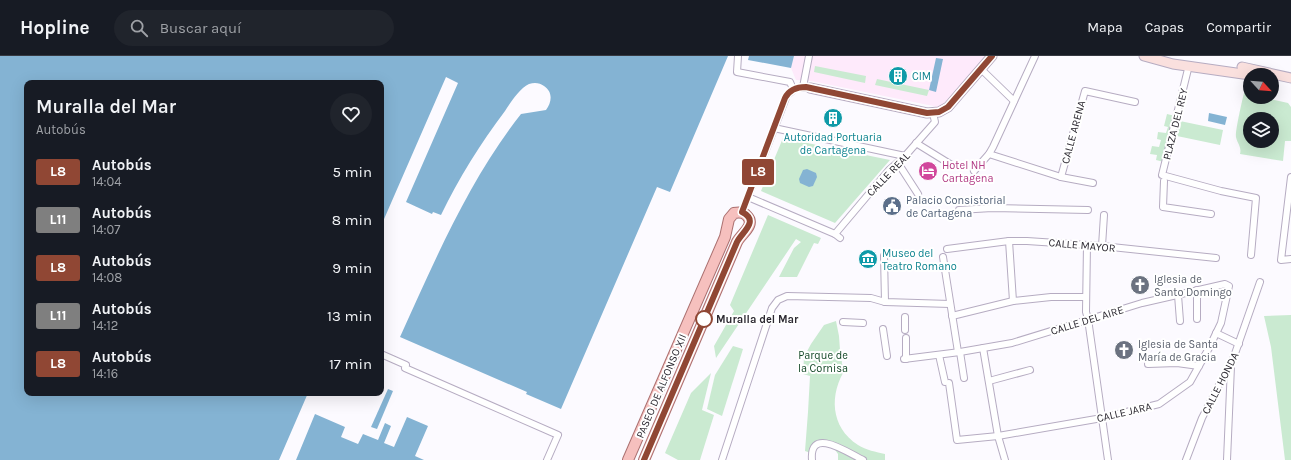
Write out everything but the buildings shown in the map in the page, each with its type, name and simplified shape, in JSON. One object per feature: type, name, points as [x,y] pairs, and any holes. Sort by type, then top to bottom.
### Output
[{"type":"main road","points":[[806,87],[933,113],[941,112],[948,107],[992,56]]},
{"type":"main road","points":[[1144,56],[1173,64],[1230,65],[1291,78]]},
{"type":"main road","points":[[1189,65],[1243,74]]},
{"type":"main road","points":[[1279,81],[1291,84]]},
{"type":"main road","points":[[742,212],[747,215],[749,220],[748,228],[744,232],[736,233],[728,224],[729,219],[732,214],[742,212]]},
{"type":"main road","name":"PASEO DE ALFONSO XII","points":[[628,460],[725,237],[728,224]]},
{"type":"main road","name":"PASEO DE ALFONSO XII","points":[[644,460],[737,242],[744,232]]},
{"type":"street","points":[[738,56],[737,72],[790,82],[793,89]]},
{"type":"street","points":[[742,212],[787,95],[793,89],[806,87],[810,56]]},
{"type":"street","points":[[974,170],[994,147],[1035,56]]},
{"type":"street","name":"PLAZA DEL REY","points":[[1189,65],[1162,175],[1221,191],[1256,198],[1251,255]]},
{"type":"street","points":[[981,69],[1014,101]]},
{"type":"street","name":"CALLE ARENA","points":[[1061,177],[1085,91],[1134,102]]},
{"type":"street","name":"CALLE REAL","points":[[748,196],[837,236],[889,170],[905,156],[935,122],[933,113]]},
{"type":"street","points":[[774,128],[905,156]]},
{"type":"street","points":[[916,144],[950,164]]},
{"type":"street","points":[[989,154],[1061,177],[1093,183]]},
{"type":"street","points":[[898,163],[918,194]]},
{"type":"street","points":[[1291,177],[1281,260],[1291,259]]},
{"type":"street","points":[[1164,181],[1163,207],[1211,214]]},
{"type":"street","points":[[959,210],[992,208],[1088,210]]},
{"type":"street","points":[[1102,246],[1104,215]]},
{"type":"street","name":"CALLE MAYOR","points":[[947,249],[1027,241],[1102,246],[1216,258]]},
{"type":"street","points":[[1009,242],[1013,301]]},
{"type":"street","points":[[1087,245],[1085,297],[1086,312],[1108,460]]},
{"type":"street","points":[[884,256],[885,302]]},
{"type":"street","points":[[943,257],[952,316],[964,378]]},
{"type":"street","name":"CALLE HONDA","points":[[1186,460],[1202,418],[1231,365],[1260,282]]},
{"type":"street","name":"CALLE JARA","points":[[939,355],[947,383],[958,440],[998,436],[1102,418],[1159,404],[1190,382],[1221,323],[1229,288],[1226,284],[1216,286]]},
{"type":"street","name":"CALLE DEL AIRE","points":[[906,338],[905,359],[983,348],[1012,343],[1142,303],[1216,286]]},
{"type":"street","points":[[1197,290],[1197,319]]},
{"type":"street","points":[[1178,294],[1180,321]]},
{"type":"street","points":[[722,460],[772,308],[778,300],[787,296],[871,298],[885,302],[950,304]]},
{"type":"street","points":[[952,316],[1013,301],[1051,296],[1085,297]]},
{"type":"street","points":[[905,302],[905,310]]},
{"type":"street","points":[[905,317],[906,330]]},
{"type":"street","points":[[843,322],[863,323]]},
{"type":"street","points":[[883,329],[887,356]]},
{"type":"street","points":[[1216,333],[1239,344]]},
{"type":"street","points":[[983,348],[998,436],[1005,460]]},
{"type":"street","points":[[384,355],[406,365],[405,368],[558,435],[548,460]]},
{"type":"street","points":[[1148,364],[1170,362],[1199,366]]},
{"type":"street","points":[[1227,460],[1231,365]]},
{"type":"street","points":[[989,380],[1030,370]]},
{"type":"street","points":[[812,460],[812,453],[815,446],[828,442],[863,460]]},
{"type":"shaded area","points":[[794,56],[985,56],[944,103],[938,107],[811,81],[796,80],[791,68]]},
{"type":"green space","points":[[815,66],[866,76],[865,83],[814,72]]},
{"type":"green space","points":[[877,79],[929,90],[927,96],[875,85]]},
{"type":"green space","points":[[1243,98],[1243,104],[1279,104],[1279,101],[1288,103],[1291,107],[1291,141],[1285,141],[1283,161],[1240,154],[1236,137]]},
{"type":"green space","points":[[1167,114],[1175,116],[1164,162],[1156,160],[1157,155],[1150,154],[1152,146],[1159,147],[1161,140],[1157,139],[1158,132],[1166,133],[1168,127],[1164,126]]},
{"type":"green space","points":[[1180,121],[1223,130],[1220,145],[1177,136]]},
{"type":"green space","points":[[783,138],[890,160],[835,223],[761,191]]},
{"type":"green space","points":[[768,215],[821,238],[818,244],[814,243],[797,277],[779,277],[794,248],[801,242],[796,239],[716,358],[714,346],[734,311],[730,305]]},
{"type":"green space","points":[[1291,315],[1291,460],[1285,460],[1271,347],[1264,316]]},
{"type":"green space","name":"Parque de la Cornisa","points":[[836,321],[842,364],[846,368],[840,378],[835,399],[837,420],[849,438],[864,448],[885,454],[885,460],[838,460],[838,454],[833,447],[827,446],[819,447],[814,454],[805,451],[810,376],[803,374],[804,357],[824,325]]},
{"type":"green space","points":[[733,346],[743,349],[722,416],[707,409],[715,375]]},
{"type":"green space","points":[[711,373],[702,410],[714,415],[700,460],[678,460],[665,453],[691,393]]},
{"type":"water","points":[[0,56],[728,56],[670,192],[657,187],[561,409],[526,394],[527,392],[400,337],[426,279],[469,193],[502,139],[521,114],[546,110],[551,97],[547,88],[535,83],[529,84],[525,86],[516,96],[470,162],[441,215],[433,212],[432,214],[406,202],[458,83],[446,77],[384,219],[384,80],[24,80],[24,396],[307,396],[279,460],[0,460]]},
{"type":"water","points":[[749,56],[794,56],[791,68],[748,60]]},
{"type":"water","points":[[936,58],[943,59],[936,92],[929,90]]},
{"type":"water","points":[[1209,113],[1227,117],[1225,125],[1208,121]]},
{"type":"water","points":[[807,169],[816,173],[817,177],[813,186],[809,187],[800,183],[799,179],[803,170]]},
{"type":"water","points":[[388,389],[393,391],[377,429],[371,427]]},
{"type":"water","points":[[315,414],[345,427],[341,437],[358,444],[363,434],[378,440],[385,423],[391,426],[384,443],[394,447],[407,417],[428,426],[415,456],[424,460],[296,460]]},
{"type":"bus line","name":"L8","points":[[644,460],[737,242],[741,235],[747,230],[750,223],[747,215],[742,212],[785,98],[789,92],[796,88],[806,87],[927,113],[939,112],[944,111],[948,107],[992,56]]},
{"type":"place","name":"CIM","points":[[898,76]]},
{"type":"place","name":"Autoridad Portuaria de Cartagena","points":[[833,118]]},
{"type":"place","name":"Hotel NH Cartagena","points":[[928,171]]},
{"type":"place","name":"Palacio Consistorial de Cartagena","points":[[892,206]]},
{"type":"place","name":"Museo del Teatro Romano","points":[[868,259]]},
{"type":"place","name":"Iglesia de Santo Domingo","points":[[1140,285]]},
{"type":"place","name":"Muralla del Mar","points":[[704,319]]},
{"type":"place","name":"Iglesia de Santa María de Gracia","points":[[1124,350]]}]
